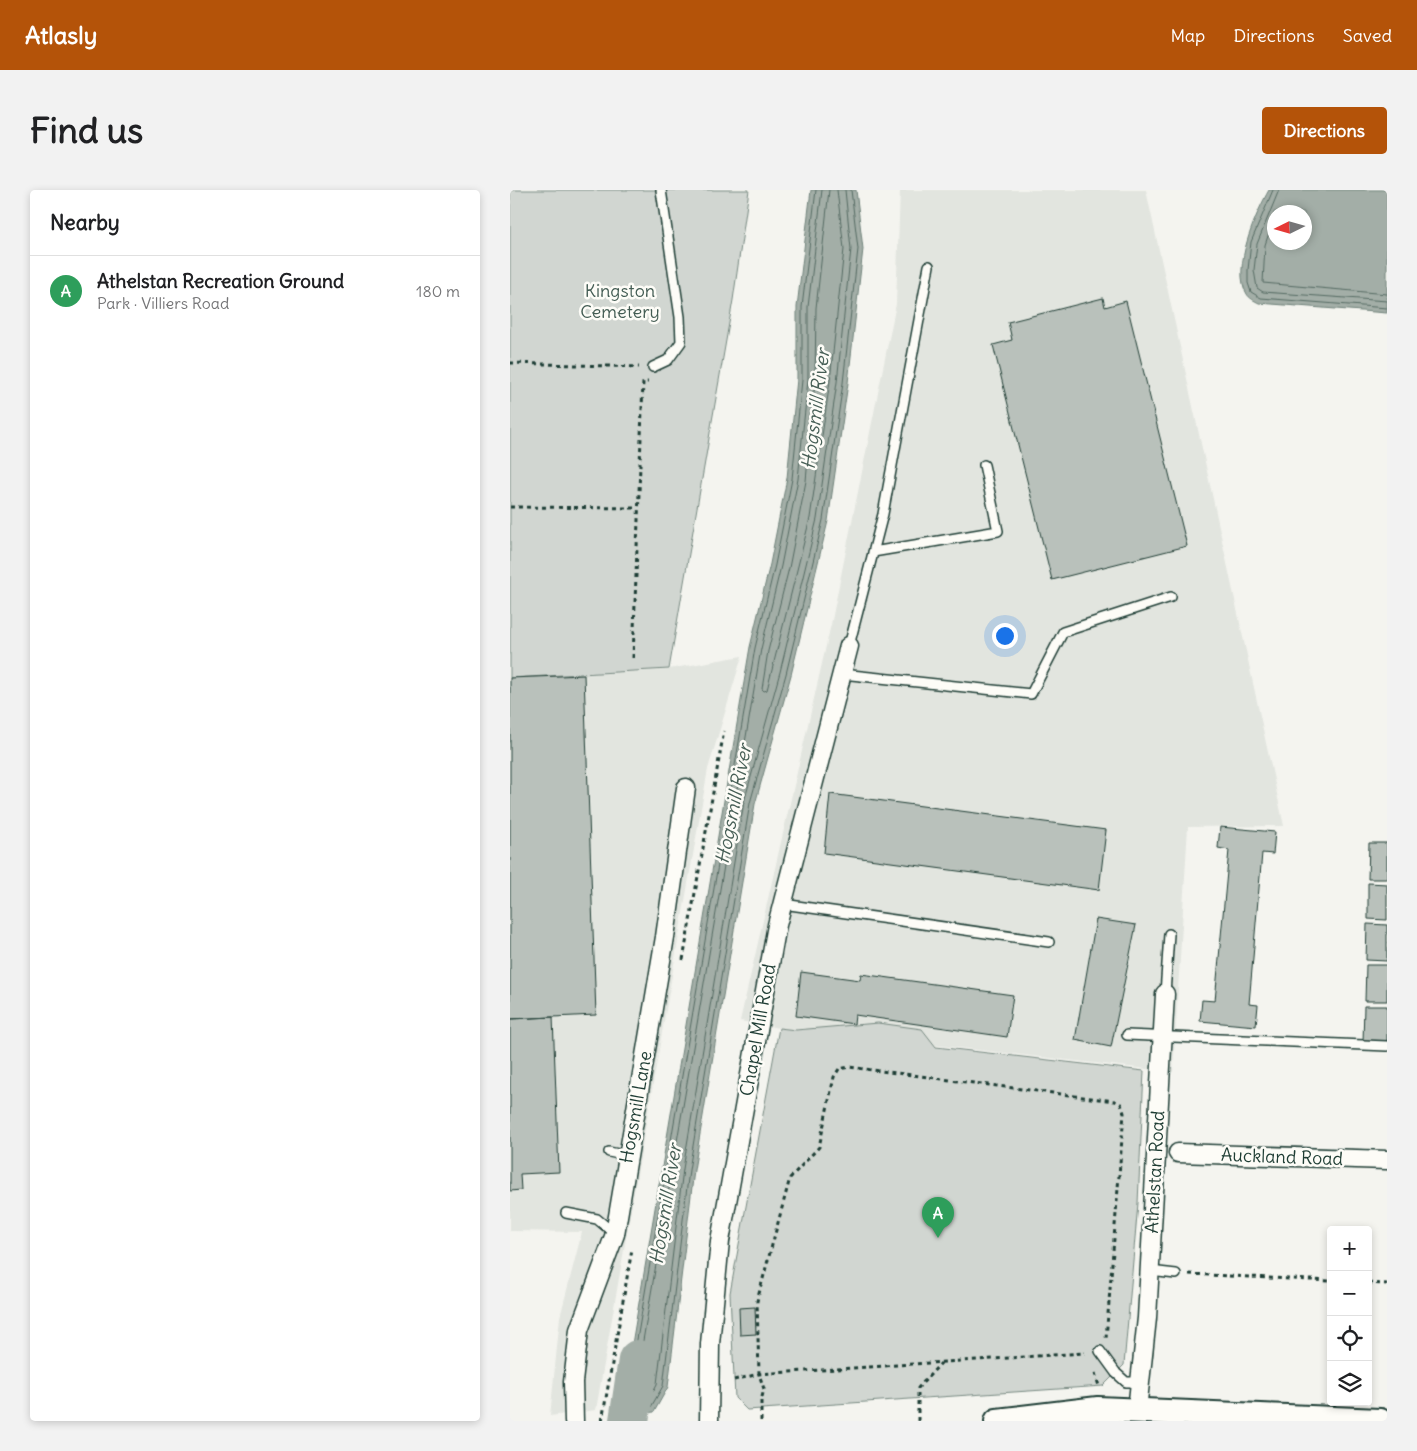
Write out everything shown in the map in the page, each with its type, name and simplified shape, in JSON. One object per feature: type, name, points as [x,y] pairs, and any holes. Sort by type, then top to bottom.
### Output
[{"type":"street","name":"Chapel Mill Road","points":[[709,1421],[710,1344],[720,1241],[778,925],[849,646]]},
{"type":"street","name":"Hogsmill Lane","points":[[574,1421],[573,1382],[579,1330],[615,1234],[665,937],[686,788]]},
{"type":"street","name":"Athelstan Road","points":[[1148,1414],[1140,1382],[1150,1271],[1165,994]]},
{"type":"street","name":"Auckland Road","points":[[1178,1153],[1387,1160]]},
{"type":"street","points":[[997,1421],[1098,1409],[1148,1414],[1380,1421]]},
{"type":"lane","points":[[653,367],[668,360],[681,342],[680,317],[661,190]]},
{"type":"lane","points":[[849,646],[883,514],[929,266]]},
{"type":"lane","points":[[873,552],[998,532],[984,465]]},
{"type":"lane","points":[[842,674],[1031,694],[1063,632],[1170,597]]},
{"type":"lane","points":[[783,904],[1049,942]]},
{"type":"lane","name":"Athelstan Road","points":[[1165,994],[1169,934]]},
{"type":"lane","points":[[1127,1035],[1387,1046]]},
{"type":"lane","points":[[609,1152],[628,1156]]},
{"type":"lane","points":[[566,1214],[598,1219],[615,1234]]},
{"type":"lane","points":[[1150,1271],[1176,1274]]},
{"type":"lane","points":[[1100,1351],[1116,1373],[1126,1382],[1140,1382]]},
{"type":"path","points":[[510,363],[653,367]]},
{"type":"path","points":[[633,658],[643,382],[651,381]]},
{"type":"path","points":[[510,507],[638,508]]},
{"type":"path","points":[[734,1380],[759,1374],[1011,1356],[1083,1353],[1100,1351],[1106,1348],[1124,1113],[1121,1104],[1115,1101],[849,1067],[839,1069],[834,1077],[819,1147],[790,1178],[758,1300],[759,1374],[764,1388],[761,1401],[761,1421]]},
{"type":"path","points":[[1176,1274],[1327,1281]]},
{"type":"path","points":[[1372,1283],[1387,1284]]},
{"type":"path","points":[[1083,1353],[1088,1361]]},
{"type":"path","points":[[918,1421],[918,1388],[941,1361]]},
{"type":"path","points":[[1092,1369],[1097,1377],[1099,1386],[1098,1409]]},
{"type":"shaded area","points":[[900,190],[1146,190],[1284,826],[1188,827],[1173,1072],[779,1028],[740,1021],[832,620],[896,304]]},
{"type":"shaded area","points":[[742,656],[708,769],[596,1410],[550,1416],[560,1317],[582,1232],[510,1231],[510,678],[669,669]]},
{"type":"green space","name":"Kingston Cemetery","points":[[510,190],[749,190],[733,300],[669,669],[510,678]]},
{"type":"green space","points":[[878,1023],[922,1029],[936,1047],[1144,1071],[1138,1203],[1124,1365],[1103,1386],[747,1410],[735,1398],[730,1293],[779,1028],[796,1030]]},
{"type":"water","points":[[811,190],[856,190],[863,249],[848,383],[828,521],[791,675],[755,804],[694,1170],[668,1387],[654,1412],[620,1415],[750,647],[770,564],[787,478],[797,379],[797,307]]},
{"type":"water","points":[[1269,190],[1387,190],[1387,313],[1259,303],[1252,299],[1247,294],[1243,283],[1242,270],[1247,241]]},
{"type":"building","points":[[1103,298],[1105,307],[1126,301],[1187,546],[1052,580],[993,345],[1012,340],[1008,322]]},
{"type":"building","points":[[584,675],[596,1015],[510,1019],[510,678]]},
{"type":"building","points":[[830,794],[1106,830],[1099,890],[824,853]]},
{"type":"building","points":[[1220,827],[1275,832],[1273,854],[1262,853],[1249,1004],[1258,1005],[1256,1026],[1200,1021],[1202,1000],[1215,1001],[1229,850],[1218,848]]},
{"type":"building","points":[[1369,843],[1387,843],[1387,879],[1368,879]]},
{"type":"building","points":[[1368,883],[1387,884],[1387,920],[1368,919]]},
{"type":"building","points":[[1096,919],[1136,925],[1111,1047],[1075,1040]]},
{"type":"building","points":[[1367,924],[1387,925],[1387,961],[1366,960]]},
{"type":"building","points":[[1366,965],[1387,965],[1387,1001],[1365,1001]]},
{"type":"building","points":[[801,972],[860,980],[861,974],[1013,995],[1007,1037],[855,1015],[854,1024],[796,1016]]},
{"type":"building","points":[[1364,1006],[1387,1006],[1387,1042],[1363,1042]]},
{"type":"building","points":[[553,1017],[559,1172],[520,1174],[521,1190],[510,1191],[510,1019]]},
{"type":"building","points":[[755,1307],[756,1334],[740,1335],[739,1308]]},
{"type":"waterway","name":"Hogsmill River","points":[[629,1421],[638,1360]]},
{"type":"place","name":"Athelstan Recreation Ground","points":[[938,1238]]}]
